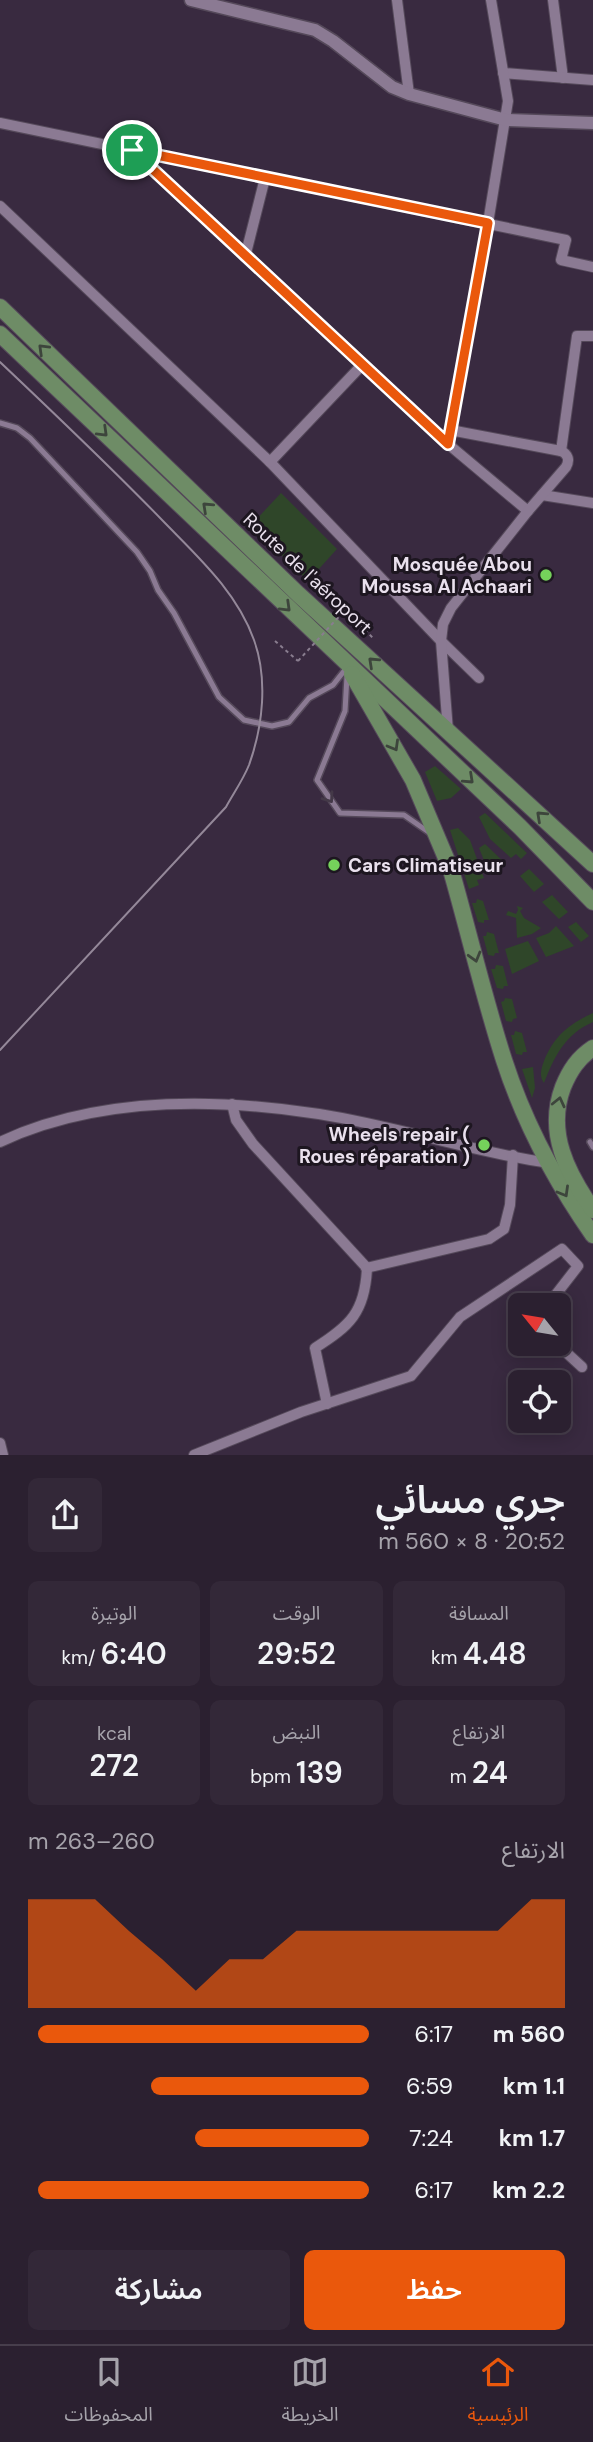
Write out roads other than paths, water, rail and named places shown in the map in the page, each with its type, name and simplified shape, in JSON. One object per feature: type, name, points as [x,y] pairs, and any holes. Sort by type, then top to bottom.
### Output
[{"type":"highway","name":"Route de l'aéroport","points":[[0,307],[135,439],[592,863]]},
{"type":"highway","name":"Route de l'aéroport","points":[[0,334],[520,827],[593,902]]},
{"type":"highway","points":[[348,666],[355,683],[413,780],[440,841],[451,870],[504,1062],[555,1161],[566,1197],[593,1235]]},
{"type":"highway","points":[[593,1048],[578,1059],[567,1078],[557,1108],[555,1161],[593,1210]]},
{"type":"street","points":[[191,0],[314,30],[333,41],[392,88],[409,94],[506,120],[593,123]]},
{"type":"street","points":[[397,0],[409,94]]},
{"type":"street","points":[[448,444],[508,102],[491,0]]},
{"type":"street","points":[[553,0],[563,78]]},
{"type":"street","points":[[503,73],[593,80]]},
{"type":"street","points":[[0,123],[566,240],[561,260],[593,267]]},
{"type":"street","points":[[132,150],[448,444],[528,511]]},
{"type":"street","points":[[245,257],[265,178]]},
{"type":"street","points":[[0,206],[270,462],[479,678]]},
{"type":"street","points":[[561,451],[578,336],[593,336]]},
{"type":"street","points":[[270,462],[362,365]]},
{"type":"street","points":[[448,732],[441,641],[443,624],[451,608],[567,466],[568,457],[561,451],[450,430]]},
{"type":"street","points":[[542,495],[593,503]]},
{"type":"street","points":[[0,1142],[20,1132],[124,1107],[232,1104],[320,1114],[513,1155],[555,1161]]},
{"type":"street","points":[[232,1104],[236,1120],[253,1144],[366,1268],[366,1292],[355,1314],[339,1333],[314,1348],[327,1404]]},
{"type":"street","points":[[366,1268],[489,1238],[504,1230],[510,1205],[513,1155]]},
{"type":"street","points":[[194,1455],[327,1404],[411,1376],[460,1317],[562,1248],[578,1266],[557,1293]]},
{"type":"street","points":[[570,1356],[582,1367]]},
{"type":"street","points":[[0,1443],[4,1455]]},
{"type":"lane","points":[[0,423],[17,428],[30,438],[136,552],[150,571],[158,590],[174,613],[219,697],[244,720],[272,726],[289,722],[309,698],[333,685],[348,666]]},
{"type":"lane","points":[[348,666],[345,711],[317,780],[340,813],[404,815],[440,841]]},
{"type":"tram line","points":[[0,362],[124,481],[215,576],[238,606],[247,623],[258,655],[262,686],[260,719],[254,750],[247,771],[226,807],[0,1050]]},
{"type":"place","name":"Mosquée Abou Moussa Al Achaari","points":[[546,575]]},
{"type":"place","name":"Cars Climatiseur","points":[[334,865]]},
{"type":"place","name":"Wheels repair ( Roues réparation )","points":[[484,1145]]}]
